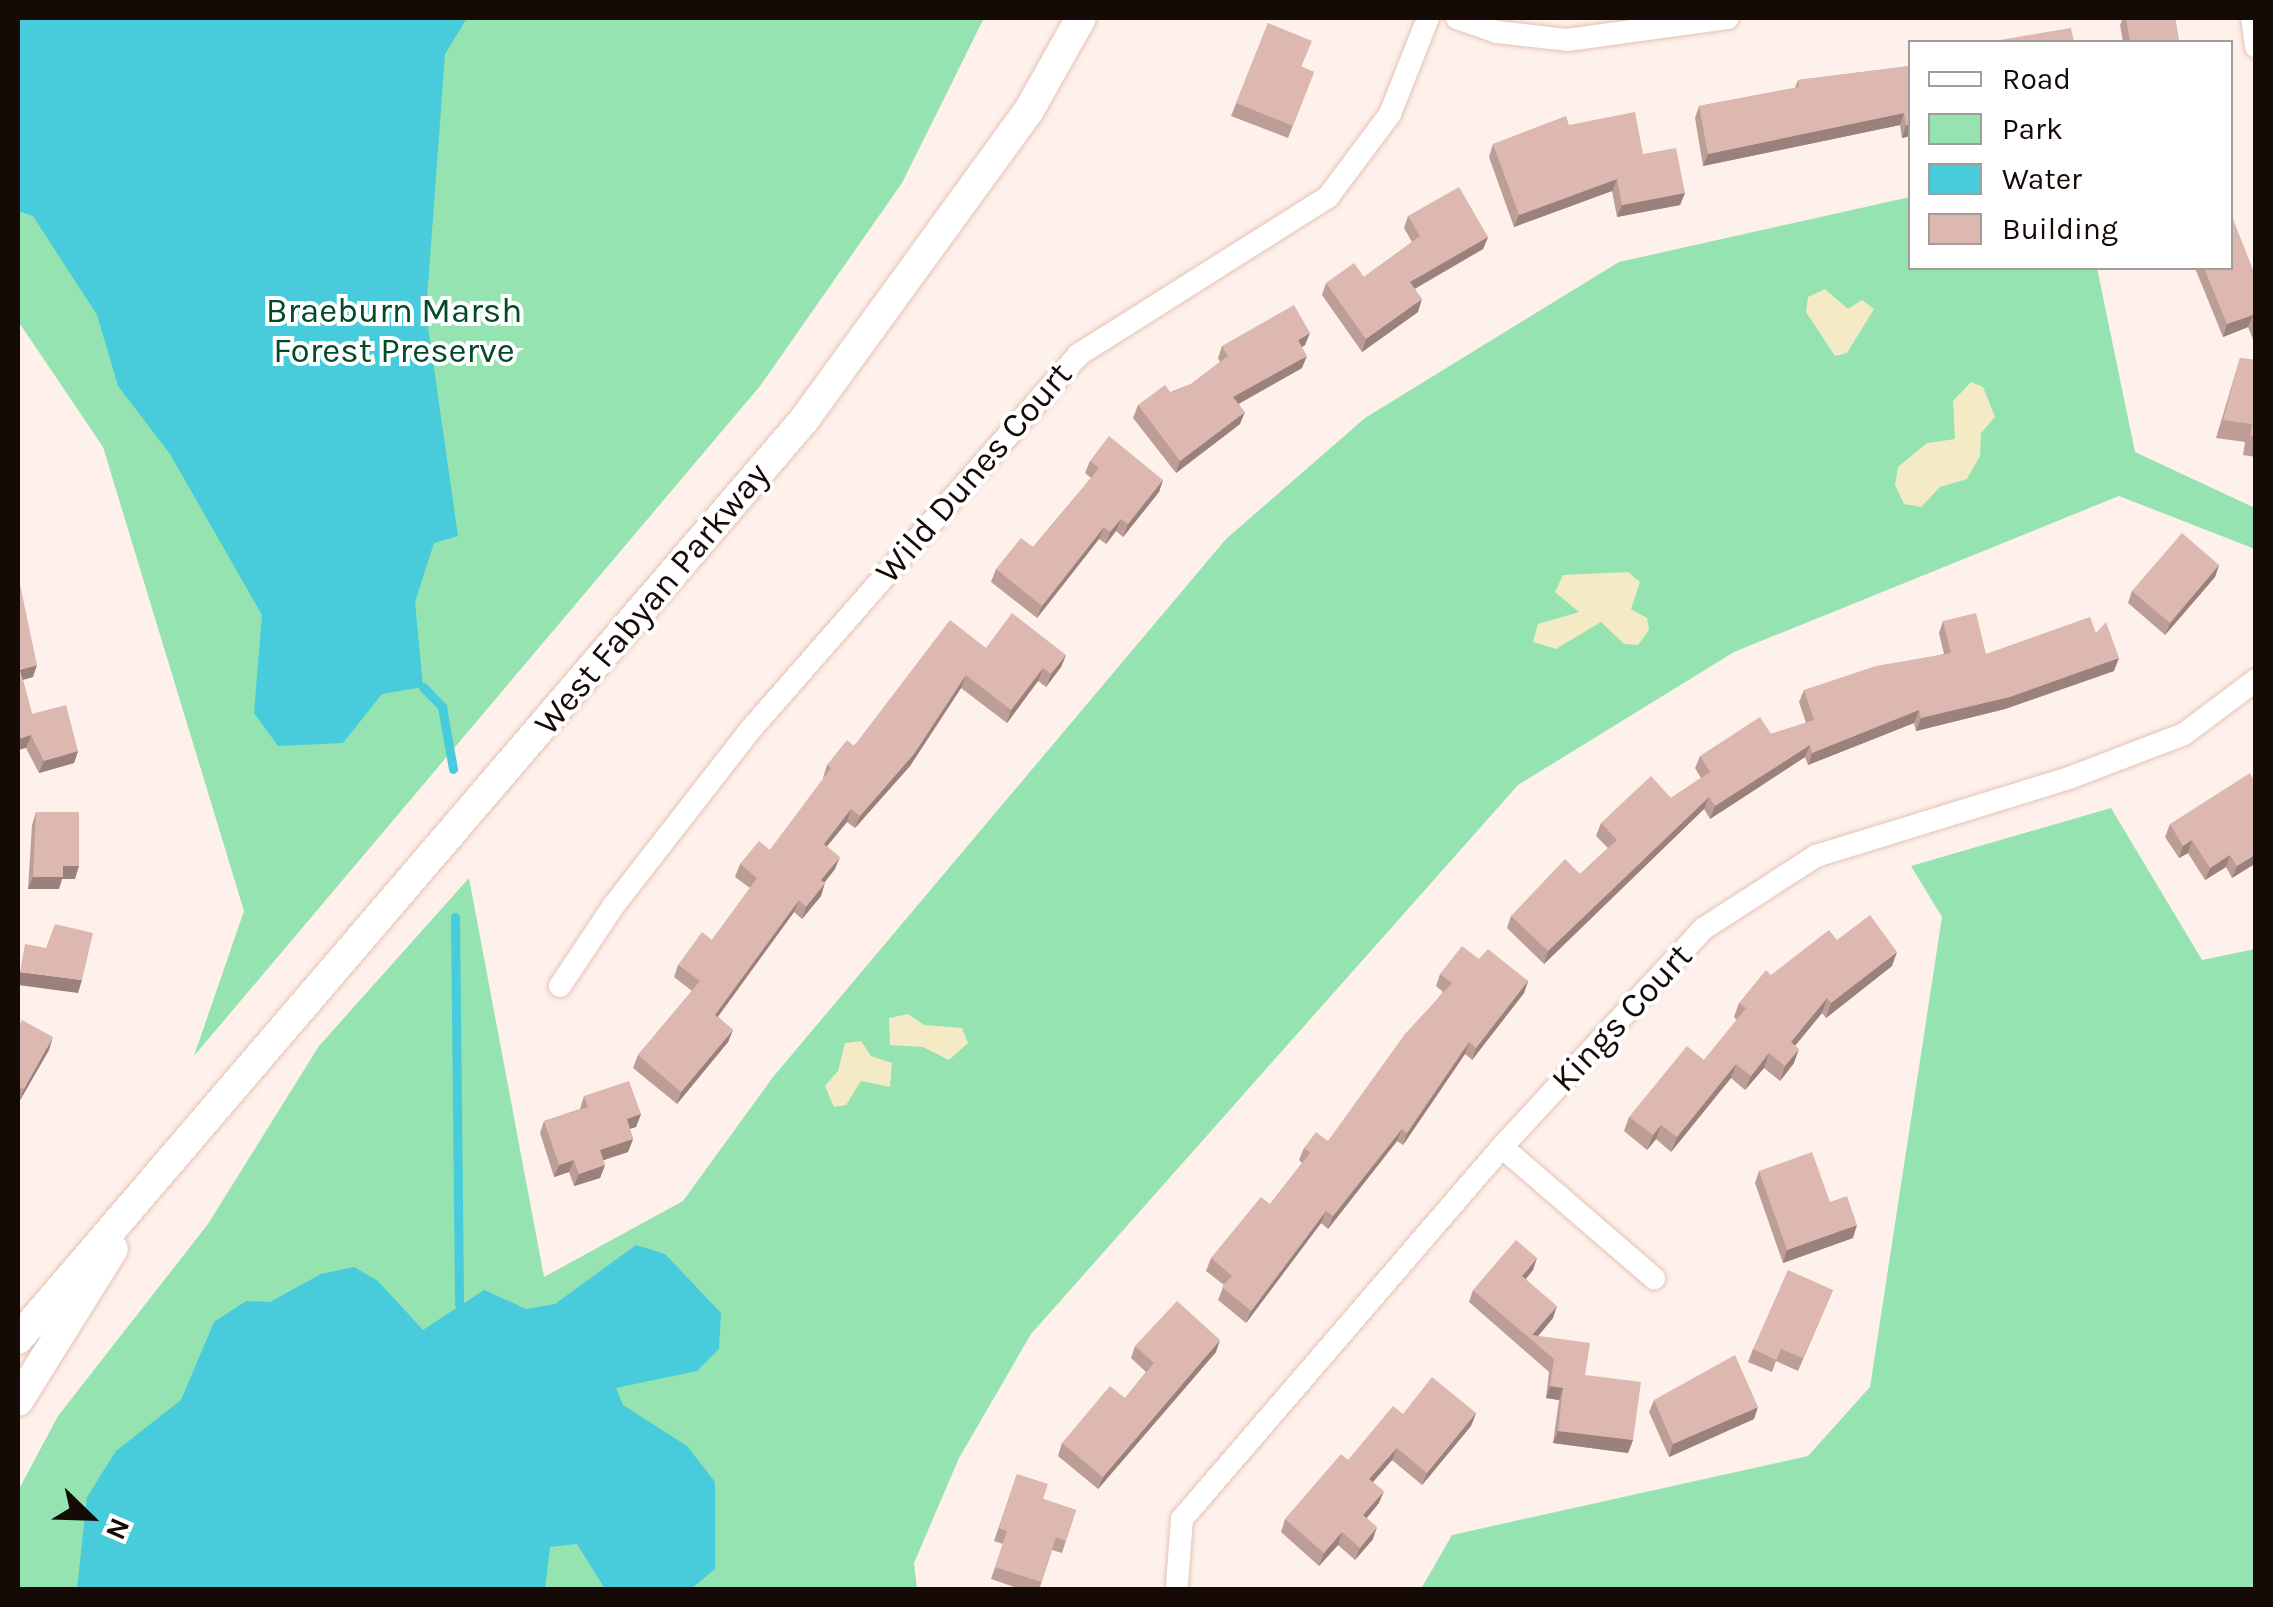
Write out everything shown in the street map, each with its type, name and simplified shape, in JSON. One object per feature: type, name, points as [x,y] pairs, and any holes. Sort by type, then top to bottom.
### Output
[{"type":"main road","name":"West Fabyan Parkway","points":[[18,1339],[179,1146],[804,420],[1028,112],[1081,18]]},
{"type":"main road","name":"West Fabyan Parkway","points":[[18,1401],[179,1146]]},
{"type":"street","name":"Wild Dunes Court","points":[[560,986],[614,905],[751,730],[1078,355],[1328,197],[1390,114],[1428,18]]},
{"type":"street","points":[[1457,18],[1497,32],[1568,40],[1728,18]]},
{"type":"street","points":[[2252,18],[2256,46]]},
{"type":"street","name":"Kings Court","points":[[1177,1584],[1182,1519],[1502,1148],[1703,929],[1816,856],[2069,778],[2184,734],[2256,680]]},
{"type":"street","points":[[1502,1148],[1654,1278]]},
{"type":"green space","name":"Braeburn Marsh Forest Preserve","points":[[18,18],[984,18],[902,183],[760,386],[194,1056],[244,911],[103,447],[18,321]]},
{"type":"green space","points":[[1908,197],[1908,270],[2097,270],[2135,452],[2255,508],[2255,549],[2119,496],[1734,652],[1518,785],[1031,1334],[959,1458],[914,1563],[917,1589],[18,1590],[18,1491],[58,1416],[208,1224],[319,1046],[469,878],[544,1277],[683,1201],[773,1077],[1226,539],[1365,418],[1619,262]]},
{"type":"green space","points":[[2111,808],[2202,960],[2255,949],[2255,1589],[1421,1589],[1452,1535],[1808,1456],[1870,1387],[1942,917],[1911,866]]},
{"type":"sand","points":[[1825,289],[1848,309],[1862,300],[1874,309],[1847,353],[1835,356],[1806,312],[1808,297]]},
{"type":"sand","points":[[1971,382],[1983,387],[1995,417],[1981,433],[1980,456],[1967,479],[1940,487],[1921,507],[1904,504],[1895,485],[1898,467],[1927,443],[1955,439],[1953,401]]},
{"type":"sand","points":[[1628,572],[1640,582],[1631,609],[1647,618],[1649,630],[1638,645],[1624,644],[1601,622],[1556,649],[1533,642],[1538,624],[1579,612],[1555,592],[1563,575]]},
{"type":"sand","points":[[908,1014],[924,1025],[962,1028],[968,1043],[949,1060],[923,1047],[890,1045],[889,1018]]},
{"type":"sand","points":[[861,1041],[871,1056],[892,1063],[890,1087],[861,1081],[846,1105],[834,1107],[825,1086],[838,1071],[845,1043]]},
{"type":"water","points":[[18,18],[467,18],[445,54],[426,313],[458,536],[434,543],[415,602],[423,687],[382,694],[343,743],[278,746],[254,713],[262,615],[170,454],[118,386],[97,315],[33,216],[18,211]]},
{"type":"water","points":[[636,1245],[665,1254],[721,1313],[719,1349],[697,1371],[616,1388],[623,1405],[687,1446],[715,1482],[715,1569],[691,1589],[605,1589],[577,1544],[550,1547],[545,1589],[77,1589],[87,1497],[116,1451],[181,1400],[214,1322],[246,1301],[270,1302],[321,1274],[354,1267],[378,1281],[423,1330],[484,1290],[526,1309],[555,1304]]},
{"type":"building","points":[[2126,18],[2175,18],[2179,40],[2130,40]]},
{"type":"building","points":[[1268,23],[1312,41],[1301,67],[1314,72],[1293,126],[1236,103]]},
{"type":"building","points":[[2071,28],[2074,40],[2000,40]]},
{"type":"building","points":[[1908,66],[1908,125],[1904,113],[1708,154],[1699,106],[1799,87],[1798,80]]},
{"type":"building","points":[[1635,112],[1643,154],[1676,148],[1685,193],[1622,205],[1617,179],[1519,215],[1493,144],[1566,116],[1569,125]]},
{"type":"building","points":[[1459,187],[1488,237],[1410,282],[1422,299],[1366,339],[1326,283],[1354,263],[1364,277],[1420,236],[1408,216]]},
{"type":"building","points":[[2233,219],[2253,270],[2256,269],[2256,323],[2253,315],[2227,324],[2205,270],[2233,270]]},
{"type":"building","points":[[1294,305],[1310,333],[1298,340],[1307,356],[1233,397],[1245,412],[1180,461],[1138,405],[1165,385],[1171,393],[1191,384],[1228,356],[1222,346]]},
{"type":"building","points":[[2240,358],[2256,360],[2256,437],[2250,436],[2252,424],[2223,420]]},
{"type":"building","points":[[1109,436],[1163,480],[1128,524],[1121,519],[1110,532],[1104,527],[1042,606],[996,569],[1021,538],[1033,547],[1059,517],[1099,468],[1090,461]]},
{"type":"building","points":[[2182,533],[2219,565],[2170,623],[2132,591]]},
{"type":"building","points":[[18,575],[37,665],[20,670],[32,714],[66,705],[78,751],[44,761],[31,735],[18,739]]},
{"type":"building","points":[[1012,613],[1066,655],[1051,674],[1043,668],[1011,710],[966,675],[914,754],[860,816],[851,809],[824,844],[840,857],[806,907],[799,900],[715,1015],[733,1030],[681,1092],[638,1055],[700,981],[678,965],[702,932],[712,940],[757,878],[740,864],[759,841],[770,850],[831,768],[827,765],[847,740],[854,746],[950,620],[986,648]]},
{"type":"building","points":[[1976,613],[1986,654],[2090,617],[2096,633],[2106,622],[2119,658],[2010,697],[1921,718],[1919,710],[1812,753],[1810,745],[1715,806],[1709,797],[1548,951],[1511,916],[1565,859],[1580,874],[1617,840],[1601,823],[1651,776],[1671,798],[1710,772],[1700,756],[1760,717],[1771,734],[1814,720],[1804,690],[1876,666],[1951,653],[1943,621]]},
{"type":"building","points":[[2250,773],[2256,784],[2256,854],[2237,866],[2230,855],[2210,868],[2192,840],[2183,846],[2170,824]]},
{"type":"building","points":[[36,812],[79,812],[79,866],[63,866],[63,877],[33,877]]},
{"type":"building","points":[[1870,915],[1897,952],[1831,1003],[1827,998],[1791,1042],[1799,1049],[1785,1066],[1769,1053],[1751,1076],[1736,1064],[1677,1137],[1661,1125],[1653,1135],[1629,1117],[1687,1046],[1704,1060],[1746,1008],[1739,1003],[1766,970],[1771,975],[1829,930],[1837,940]]},
{"type":"building","points":[[55,924],[93,933],[82,980],[20,972],[25,944],[46,948]]},
{"type":"building","points":[[1462,946],[1479,959],[1488,949],[1528,981],[1476,1048],[1469,1042],[1407,1133],[1402,1129],[1333,1216],[1326,1211],[1251,1311],[1222,1287],[1232,1276],[1211,1258],[1261,1197],[1270,1204],[1310,1153],[1304,1148],[1316,1132],[1328,1141],[1405,1034],[1452,983],[1440,974]]},
{"type":"building","points":[[22,1020],[53,1037],[24,1089],[18,1086],[18,1027]]},
{"type":"building","points":[[629,1081],[641,1114],[627,1119],[633,1139],[600,1150],[605,1165],[579,1174],[574,1160],[559,1165],[544,1121],[588,1107],[584,1096]]},
{"type":"building","points":[[1812,1152],[1830,1202],[1847,1196],[1857,1225],[1787,1250],[1759,1171]]},
{"type":"building","points":[[1516,1240],[1537,1258],[1522,1276],[1557,1306],[1532,1335],[1590,1343],[1585,1375],[1641,1382],[1633,1440],[1558,1431],[1563,1388],[1550,1386],[1554,1359],[1473,1290]]},
{"type":"building","points":[[1788,1270],[1833,1290],[1803,1358],[1781,1349],[1776,1360],[1753,1349]]},
{"type":"building","points":[[1177,1301],[1220,1340],[1103,1477],[1062,1443],[1110,1386],[1125,1398],[1154,1363],[1135,1346]]},
{"type":"building","points":[[1735,1355],[1758,1407],[1673,1444],[1654,1400]]},
{"type":"building","points":[[1432,1377],[1476,1413],[1427,1473],[1397,1448],[1369,1479],[1384,1491],[1363,1515],[1377,1527],[1360,1548],[1342,1532],[1324,1553],[1285,1519],[1341,1454],[1348,1460],[1393,1406],[1403,1414]]},
{"type":"building","points":[[1017,1474],[1048,1484],[1043,1499],[1076,1510],[1066,1541],[1056,1537],[1041,1582],[995,1567],[1007,1531],[999,1528]]},
{"type":"waterway","points":[[423,687],[442,707],[453,769]]},
{"type":"waterway","points":[[455,917],[459,1304]]}]
